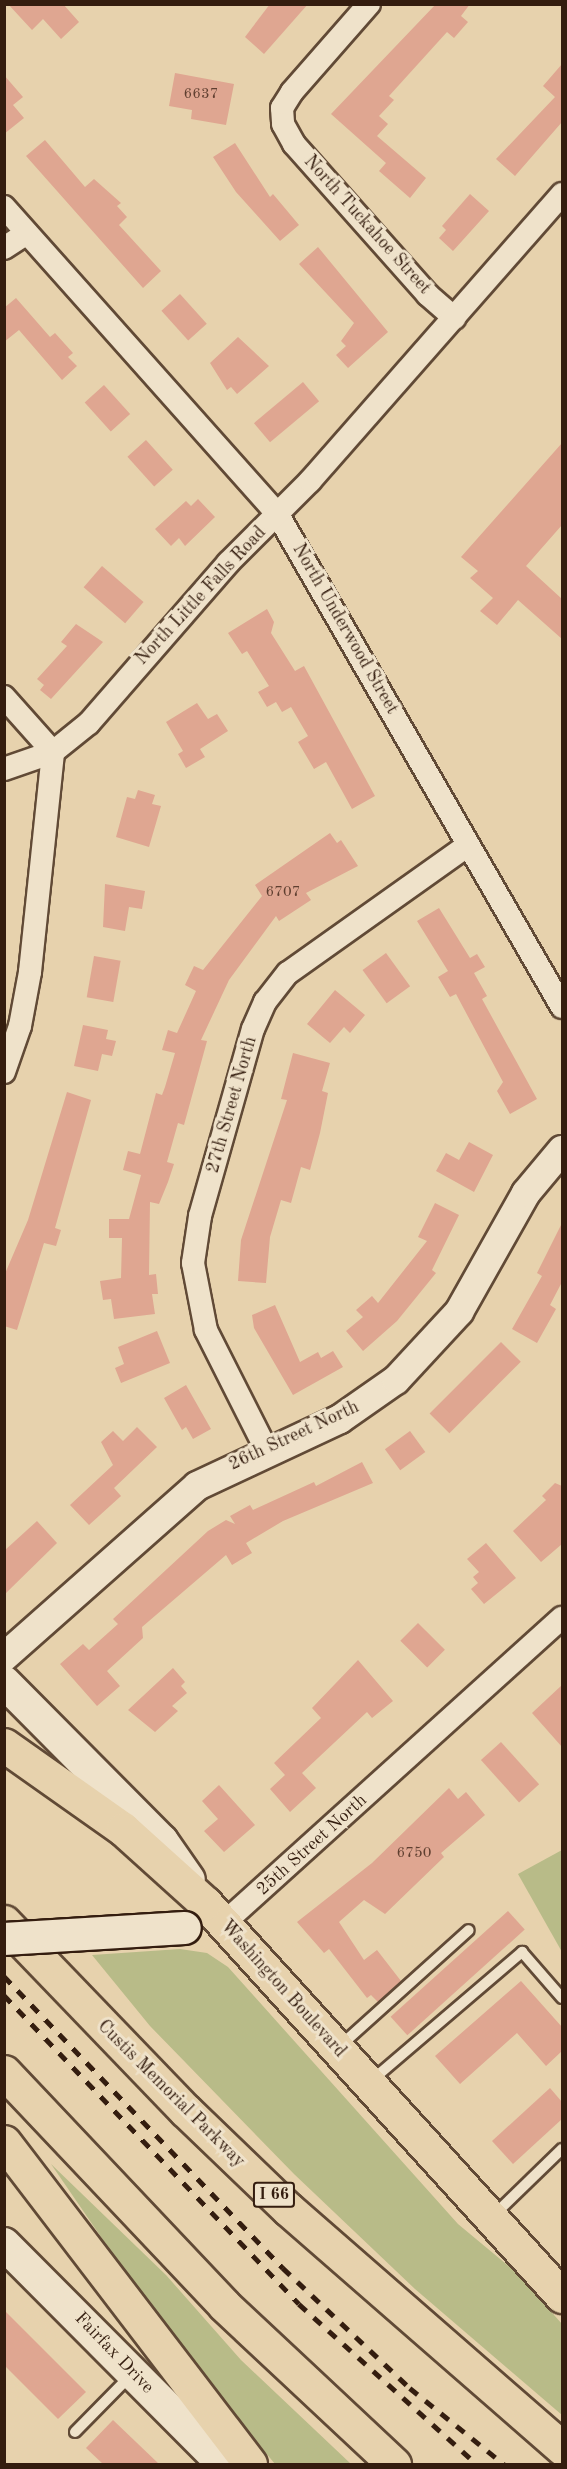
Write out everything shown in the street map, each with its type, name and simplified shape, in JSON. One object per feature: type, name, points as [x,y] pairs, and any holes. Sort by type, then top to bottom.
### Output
[{"type":"main road","name":"Washington Boulevard","points":[[4,1682],[162,1840],[215,1913],[562,2296]]},
{"type":"main road","points":[[4,1745],[123,1829],[215,1913],[185,1928],[4,1939]]},
{"type":"main road","name":"Custis Memorial Parkway","points":[[4,1922],[130,2055],[280,2201],[562,2448]]},
{"type":"main road","points":[[4,2072],[240,2321],[394,2464]]},
{"type":"main road","points":[[4,2142],[250,2464]]},
{"type":"main road","name":"Fairfax Drive","points":[[4,2244],[223,2464]]},
{"type":"street","name":"North Tuckahoe Street","points":[[369,4],[285,103],[284,129],[428,296],[454,318]]},
{"type":"street","name":"North Little Falls Road","points":[[53,753],[88,723],[228,563],[278,514],[562,194]]},
{"type":"street","name":"North Underwood Street","points":[[4,207],[278,514],[562,1007]]},
{"type":"street","points":[[4,248],[27,233]]},
{"type":"street","points":[[4,697],[53,753],[30,972],[20,1026],[4,1072]]},
{"type":"street","points":[[4,769],[53,753]]},
{"type":"street","name":"27th Street North","points":[[267,1450],[206,1330],[193,1263],[200,1216],[253,1029],[265,1002],[288,973],[468,845]]},
{"type":"street","name":"26th Street North","points":[[4,1657],[186,1494],[217,1473],[352,1413],[423,1355],[478,1284],[526,1193],[562,1150]]},
{"type":"street","name":"25th Street North","points":[[215,1913],[562,1618]]},
{"type":"lane","points":[[338,2049],[469,1930]]},
{"type":"lane","points":[[368,2083],[522,1952],[562,1998]]},
{"type":"lane","points":[[491,2218],[562,2149]]},
{"type":"lane","points":[[75,2432],[134,2373]]},
{"type":"green space","points":[[562,1850],[562,1952],[518,1874]]},
{"type":"green space","points":[[180,1949],[207,1953],[228,1967],[458,2224],[517,2273],[562,2324],[562,2415],[415,2289],[294,2174],[150,2026],[92,1955]]},
{"type":"green space","points":[[51,2164],[166,2275],[241,2360],[351,2464],[275,2464],[171,2339]]},
{"type":"building","points":[[8,4],[63,4],[79,22],[61,39],[43,19],[32,30]]},
{"type":"building","points":[[270,4],[308,4],[264,54],[245,37]]},
{"type":"building","points":[[436,4],[470,4],[461,16],[468,22],[454,38],[447,32],[389,96],[394,100],[379,116],[388,124],[377,136],[426,178],[410,198],[379,171],[386,163],[331,114]]},
{"type":"building","points":[[562,64],[562,122],[515,176],[496,159],[555,97],[543,86]]},
{"type":"building","points":[[175,73],[234,84],[226,125],[191,119],[192,110],[169,106]]},
{"type":"building","points":[[4,75],[23,97],[13,105],[24,118],[4,134]]},
{"type":"building","points":[[45,140],[85,187],[94,179],[121,203],[117,206],[127,217],[119,225],[161,271],[143,288],[26,156]]},
{"type":"building","points":[[235,143],[270,197],[273,194],[299,225],[280,241],[236,192],[213,157]]},
{"type":"building","points":[[470,194],[489,211],[453,251],[439,238],[446,230],[442,226]]},
{"type":"building","points":[[318,247],[388,332],[348,368],[336,355],[346,346],[341,341],[354,323],[299,264]]},
{"type":"building","points":[[180,294],[207,324],[188,340],[161,311]]},
{"type":"building","points":[[16,298],[50,337],[55,333],[73,353],[68,357],[77,366],[62,380],[19,330],[4,342],[4,308]]},
{"type":"building","points":[[238,337],[269,366],[237,394],[231,387],[227,390],[210,363]]},
{"type":"building","points":[[303,382],[319,401],[270,442],[254,423]]},
{"type":"building","points":[[104,385],[130,414],[111,431],[85,402]]},
{"type":"building","points":[[146,440],[173,470],[154,486],[127,457]]},
{"type":"building","points":[[562,443],[562,525],[526,566],[562,599],[562,639],[518,600],[497,625],[480,611],[493,598],[470,578],[478,571],[461,557]]},
{"type":"building","points":[[198,499],[215,517],[185,546],[179,538],[171,546],[155,529],[186,501],[191,506]]},
{"type":"building","points":[[102,566],[144,602],[125,623],[84,587]]},
{"type":"building","points":[[267,609],[274,622],[271,633],[295,671],[304,666],[375,796],[352,809],[326,762],[314,769],[298,742],[308,736],[291,707],[282,712],[276,702],[267,707],[258,692],[269,686],[247,651],[242,654],[228,633]]},
{"type":"building","points":[[76,624],[103,642],[51,699],[40,690],[44,685],[37,679],[67,646],[61,642]]},
{"type":"building","points":[[197,703],[208,719],[217,714],[228,731],[200,749],[205,757],[186,768],[178,754],[183,751],[166,722]]},
{"type":"building","points":[[138,790],[155,795],[152,804],[161,806],[149,847],[116,837],[127,797],[135,799]]},
{"type":"building","points":[[330,833],[337,843],[341,840],[358,866],[306,893],[311,900],[279,921],[276,916],[229,980],[201,1040],[207,1041],[184,1125],[178,1123],[167,1162],[174,1164],[168,1182],[159,1204],[150,1202],[149,1275],[156,1274],[158,1294],[152,1294],[155,1314],[114,1319],[111,1299],[103,1300],[100,1281],[121,1278],[122,1238],[109,1238],[109,1219],[129,1219],[141,1175],[123,1170],[128,1151],[140,1154],[156,1093],[162,1095],[165,1087],[175,1053],[162,1050],[168,1030],[177,1033],[196,991],[185,985],[194,966],[203,970],[262,896],[255,885]]},
{"type":"building","points":[[105,884],[145,891],[142,909],[129,907],[125,931],[103,927]]},
{"type":"building","points":[[439,908],[470,958],[477,954],[485,967],[474,973],[487,996],[482,999],[537,1099],[510,1114],[497,1091],[503,1082],[456,994],[450,997],[438,977],[448,971],[417,921]]},
{"type":"building","points":[[386,953],[410,986],[387,1003],[363,970]]},
{"type":"building","points":[[94,956],[121,961],[113,1002],[87,997]]},
{"type":"building","points":[[335,990],[365,1015],[350,1033],[344,1027],[330,1043],[307,1024]]},
{"type":"building","points":[[83,1025],[108,1030],[106,1039],[116,1041],[112,1056],[102,1054],[98,1071],[74,1066]]},
{"type":"building","points":[[293,1053],[330,1063],[322,1091],[328,1093],[320,1133],[310,1170],[301,1167],[291,1203],[281,1200],[270,1237],[266,1283],[238,1281],[241,1240],[287,1100],[281,1099]]},
{"type":"building","points":[[67,1092],[91,1100],[55,1228],[61,1230],[56,1246],[44,1243],[17,1330],[4,1326],[4,1276],[28,1220]]},
{"type":"building","points":[[469,1142],[493,1155],[474,1192],[436,1171],[446,1153],[459,1160]]},
{"type":"building","points":[[435,1203],[459,1215],[432,1270],[436,1273],[397,1321],[363,1351],[346,1331],[363,1317],[356,1310],[372,1296],[378,1303],[427,1241],[418,1237]]},
{"type":"building","points":[[562,1223],[562,1282],[550,1305],[556,1309],[537,1343],[512,1329],[542,1276],[537,1273]]},
{"type":"building","points":[[275,1305],[300,1362],[318,1352],[321,1358],[333,1351],[343,1367],[293,1395],[254,1328],[252,1315]]},
{"type":"building","points":[[157,1331],[170,1363],[121,1383],[115,1368],[124,1364],[118,1347]]},
{"type":"building","points":[[501,1342],[521,1362],[449,1433],[430,1413]]},
{"type":"building","points":[[186,1385],[211,1429],[193,1439],[186,1427],[182,1430],[164,1398]]},
{"type":"building","points":[[137,1427],[157,1447],[114,1488],[121,1496],[89,1525],[70,1505],[113,1465],[101,1442],[113,1431],[123,1441]]},
{"type":"building","points":[[410,1431],[425,1452],[400,1470],[385,1449]]},
{"type":"building","points":[[362,1462],[373,1483],[283,1521],[246,1543],[252,1553],[232,1565],[226,1555],[142,1627],[143,1638],[107,1671],[120,1686],[97,1706],[60,1664],[83,1644],[89,1650],[118,1624],[113,1619],[208,1531],[226,1520],[235,1524],[230,1516],[250,1505],[253,1510],[314,1482],[316,1486]]},
{"type":"building","points":[[555,1483],[562,1486],[562,1544],[541,1562],[513,1531],[546,1500],[542,1496]]},
{"type":"building","points":[[37,1521],[57,1543],[4,1595],[4,1551]]},
{"type":"building","points":[[486,1543],[516,1578],[484,1604],[471,1589],[478,1583],[473,1577],[479,1572],[467,1559]]},
{"type":"building","points":[[418,1623],[445,1650],[427,1668],[400,1641]]},
{"type":"building","points":[[358,1660],[393,1701],[372,1718],[367,1712],[302,1773],[316,1788],[290,1812],[270,1789],[285,1775],[274,1763],[321,1718],[312,1708]]},
{"type":"building","points":[[173,1668],[185,1682],[181,1686],[187,1693],[172,1706],[178,1711],[155,1732],[128,1710]]},
{"type":"building","points":[[562,1685],[562,1747],[532,1713]]},
{"type":"building","points":[[501,1742],[539,1784],[519,1802],[481,1760]]},
{"type":"building","points":[[219,1785],[255,1825],[224,1852],[204,1831],[218,1819],[202,1801]]},
{"type":"building","points":[[449,1788],[458,1799],[466,1792],[485,1815],[441,1853],[444,1857],[385,1914],[364,1900],[339,1922],[364,1960],[377,1950],[401,1981],[378,2002],[371,1995],[367,1998],[329,1949],[324,1953],[297,1922],[372,1863]]},
{"type":"building","points":[[508,1911],[525,1930],[407,2035],[391,2017]]},
{"type":"building","points":[[521,1981],[562,2027],[562,2051],[546,2066],[517,2033],[460,2084],[435,2056]]},
{"type":"building","points":[[550,2088],[562,2102],[562,2119],[513,2164],[492,2141]]},
{"type":"building","points":[[4,2310],[86,2392],[58,2419],[4,2365]]},
{"type":"building","points":[[113,2420],[159,2464],[103,2464],[86,2448]]},
{"type":"railway","points":[[4,1976],[283,2268],[410,2388],[504,2464]]},
{"type":"railway","points":[[4,1995],[299,2304],[477,2464]]}]
